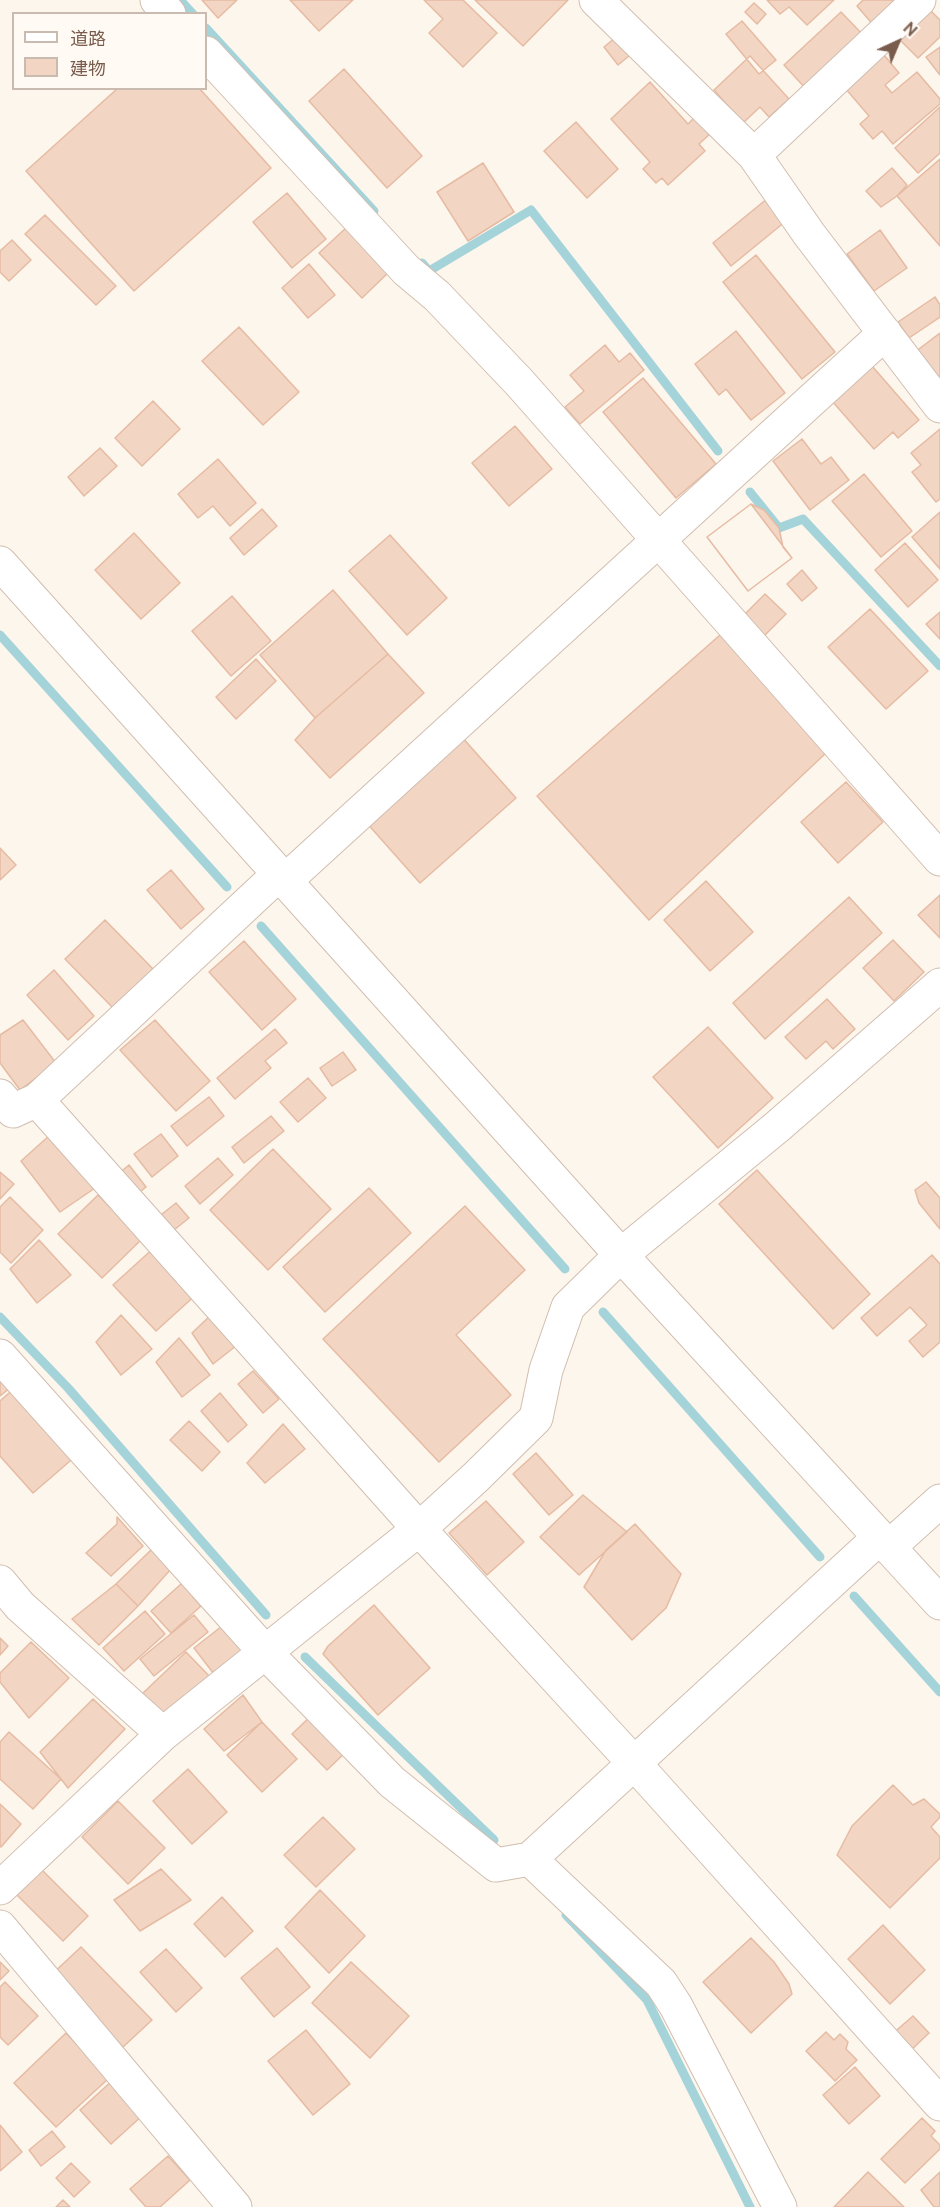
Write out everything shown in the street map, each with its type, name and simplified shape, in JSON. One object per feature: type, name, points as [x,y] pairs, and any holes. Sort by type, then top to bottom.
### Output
[{"type":"street","points":[[157,0],[167,12]]},
{"type":"street","points":[[596,0],[754,155],[809,234],[940,406]]},
{"type":"street","points":[[754,155],[919,0]]},
{"type":"street","points":[[207,53],[406,270],[438,296],[519,382],[940,859]]},
{"type":"street","points":[[885,333],[658,541],[282,877],[13,1107],[419,1529],[634,1763],[940,2103]]},
{"type":"street","points":[[0,563],[621,1255],[940,1604]]},
{"type":"street","points":[[0,1888],[163,1734],[419,1529],[475,1478],[536,1418],[546,1370],[568,1306],[621,1255],[777,1127],[940,986]]},
{"type":"street","points":[[0,1356],[265,1652],[392,1782],[496,1865],[530,1858],[634,1763],[885,1542],[940,1500]]},
{"type":"street","points":[[0,1582],[20,1606],[163,1734]]},
{"type":"street","points":[[530,1858],[661,1983],[676,2006],[780,2207]]},
{"type":"street","points":[[0,1927],[235,2207]]},
{"type":"building","points":[[202,0],[237,0],[218,18]]},
{"type":"building","points":[[290,0],[353,0],[319,31]]},
{"type":"building","points":[[424,0],[463,0],[497,33],[463,67],[429,33],[443,19]]},
{"type":"building","points":[[475,0],[568,0],[523,46]]},
{"type":"building","points":[[767,0],[834,0],[807,25],[789,7],[780,14]]},
{"type":"building","points":[[863,0],[905,0],[876,28],[857,6]]},
{"type":"building","points":[[754,3],[766,14],[757,24],[745,12]]},
{"type":"building","points":[[925,5],[940,20],[940,37],[918,58],[894,34]]},
{"type":"building","points":[[841,12],[865,37],[808,91],[784,65]]},
{"type":"building","points":[[742,21],[776,60],[759,74],[726,34]]},
{"type":"building","points":[[627,28],[641,46],[618,65],[604,47]]},
{"type":"building","points":[[940,47],[940,75],[926,57]]},
{"type":"building","points":[[884,55],[899,73],[885,85],[892,93],[917,72],[940,99],[940,104],[893,144],[882,131],[873,139],[860,124],[869,116],[845,88]]},
{"type":"building","points":[[750,56],[789,99],[769,117],[760,107],[743,123],[714,90]]},
{"type":"building","points":[[344,69],[422,156],[387,188],[309,101]]},
{"type":"building","points":[[650,82],[688,124],[696,116],[712,132],[699,144],[705,151],[668,185],[662,178],[656,183],[643,169],[650,162],[611,119]]},
{"type":"building","points":[[116,90],[201,90],[271,168],[134,291],[26,171]]},
{"type":"building","points":[[940,107],[940,153],[918,173],[895,148]]},
{"type":"building","points":[[576,122],[618,169],[587,198],[544,151]]},
{"type":"building","points":[[940,159],[940,246],[897,196]]},
{"type":"building","points":[[483,163],[514,212],[468,241],[437,192]]},
{"type":"building","points":[[892,168],[907,185],[897,196],[881,207],[866,191]]},
{"type":"building","points":[[287,193],[326,239],[292,268],[253,222]]},
{"type":"building","points":[[768,198],[786,221],[731,266],[713,243]]},
{"type":"building","points":[[45,215],[116,286],[96,305],[25,234]]},
{"type":"building","points":[[347,227],[390,271],[362,298],[319,253]]},
{"type":"building","points":[[880,230],[907,268],[874,291],[847,254]]},
{"type":"building","points":[[12,240],[31,260],[9,281],[0,272],[0,251]]},
{"type":"building","points":[[756,255],[835,352],[802,379],[723,282]]},
{"type":"building","points":[[309,264],[335,295],[308,318],[282,288]]},
{"type":"building","points":[[935,297],[940,305],[940,317],[909,338],[898,322]]},
{"type":"building","points":[[239,327],[299,392],[263,425],[202,361]]},
{"type":"building","points":[[736,331],[785,393],[751,420],[726,389],[719,395],[695,364]]},
{"type":"building","points":[[940,333],[940,385],[915,352]]},
{"type":"building","points":[[605,345],[619,362],[630,353],[644,370],[580,424],[565,407],[584,391],[570,375]]},
{"type":"building","points":[[872,366],[919,420],[898,438],[893,432],[874,449],[832,401]]},
{"type":"building","points":[[643,378],[716,464],[676,498],[603,412]]},
{"type":"building","points":[[153,401],[180,429],[142,466],[115,438]]},
{"type":"building","points":[[515,426],[552,469],[509,506],[472,463]]},
{"type":"building","points":[[940,429],[940,499],[936,502],[912,472],[921,465],[911,453]]},
{"type":"building","points":[[802,439],[821,464],[831,457],[849,480],[810,510],[773,461]]},
{"type":"building","points":[[100,448],[117,466],[84,496],[68,477]]},
{"type":"building","points":[[218,459],[256,503],[230,526],[213,506],[198,518],[178,494]]},
{"type":"building","points":[[864,474],[912,531],[881,557],[832,501]]},
{"type":"building","points":[[751,504],[792,558],[748,591],[707,537]]},
{"type":"building","points":[[751,504],[764,510],[779,528],[783,547],[792,558],[748,591],[707,537]]},
{"type":"building","points":[[262,509],[277,526],[244,555],[230,538]]},
{"type":"building","points":[[940,512],[940,569],[912,537]]},
{"type":"building","points":[[134,533],[180,583],[141,619],[95,570]]},
{"type":"building","points":[[390,535],[447,598],[407,635],[349,571]]},
{"type":"building","points":[[905,543],[938,580],[908,607],[875,570]]},
{"type":"building","points":[[802,570],[817,588],[802,601],[787,584]]},
{"type":"building","points":[[333,590],[388,654],[315,718],[260,655]]},
{"type":"building","points":[[765,594],[786,614],[763,637],[742,617]]},
{"type":"building","points":[[232,596],[271,641],[231,676],[192,631]]},
{"type":"building","points":[[870,609],[928,671],[886,709],[828,647]]},
{"type":"building","points":[[940,612],[940,639],[926,624]]},
{"type":"building","points":[[720,635],[827,752],[649,920],[537,796]]},
{"type":"building","points":[[388,654],[424,693],[330,778],[295,740],[315,718]]},
{"type":"building","points":[[256,659],[276,681],[236,719],[216,697]]},
{"type":"building","points":[[461,736],[516,798],[420,883],[365,821]]},
{"type":"building","points":[[846,782],[883,822],[838,863],[801,822]]},
{"type":"building","points":[[0,848],[16,865],[0,880]]},
{"type":"building","points":[[171,870],[204,909],[181,929],[147,890]]},
{"type":"building","points":[[706,881],[753,932],[710,971],[664,920]]},
{"type":"building","points":[[940,895],[940,938],[918,915]]},
{"type":"building","points":[[849,897],[882,933],[765,1039],[733,1003]]},
{"type":"building","points":[[105,920],[155,971],[115,1010],[65,959]]},
{"type":"building","points":[[893,940],[924,972],[894,1001],[863,968]]},
{"type":"building","points":[[244,941],[296,999],[262,1030],[209,972]]},
{"type":"building","points":[[54,970],[94,1016],[68,1040],[27,995]]},
{"type":"building","points":[[827,999],[855,1029],[833,1049],[826,1041],[806,1059],[785,1037]]},
{"type":"building","points":[[23,1020],[56,1063],[20,1090],[0,1063],[0,1035]]},
{"type":"building","points":[[155,1020],[210,1081],[176,1111],[120,1050]]},
{"type":"building","points":[[708,1027],[773,1098],[718,1148],[653,1077]]},
{"type":"building","points":[[275,1029],[287,1043],[265,1061],[271,1068],[235,1099],[217,1078]]},
{"type":"building","points":[[343,1052],[356,1070],[332,1086],[320,1068]]},
{"type":"building","points":[[308,1078],[326,1098],[298,1122],[280,1102]]},
{"type":"building","points":[[209,1097],[224,1116],[187,1146],[171,1126]]},
{"type":"building","points":[[271,1116],[284,1131],[244,1163],[232,1147]]},
{"type":"building","points":[[161,1134],[178,1156],[152,1177],[134,1154]]},
{"type":"building","points":[[50,1135],[98,1186],[60,1212],[21,1161]]},
{"type":"building","points":[[273,1149],[331,1209],[268,1270],[210,1210]]},
{"type":"building","points":[[218,1158],[233,1175],[200,1204],[185,1186]]},
{"type":"building","points":[[129,1165],[146,1187],[135,1196],[118,1174]]},
{"type":"building","points":[[757,1170],[870,1294],[833,1329],[719,1204]]},
{"type":"building","points":[[0,1172],[14,1184],[0,1199]]},
{"type":"building","points":[[926,1182],[940,1198],[940,1229],[919,1203],[915,1190]]},
{"type":"building","points":[[369,1188],[411,1233],[325,1312],[283,1267]]},
{"type":"building","points":[[98,1195],[142,1239],[102,1278],[58,1234]]},
{"type":"building","points":[[10,1197],[43,1230],[11,1263],[0,1252],[0,1207]]},
{"type":"building","points":[[176,1203],[189,1218],[169,1234],[157,1218]]},
{"type":"building","points":[[465,1206],[525,1270],[456,1335],[511,1395],[439,1462],[323,1339]]},
{"type":"building","points":[[39,1240],[71,1275],[37,1303],[10,1269]]},
{"type":"building","points":[[156,1246],[199,1292],[156,1331],[113,1285]]},
{"type":"building","points":[[932,1255],[940,1264],[940,1342],[923,1357],[909,1341],[927,1325],[910,1307],[877,1336],[861,1318]]},
{"type":"building","points":[[212,1314],[241,1342],[213,1364],[192,1333]]},
{"type":"building","points":[[121,1315],[152,1349],[121,1375],[96,1342]]},
{"type":"building","points":[[179,1338],[210,1375],[182,1397],[156,1362]]},
{"type":"building","points":[[0,1365],[15,1384],[0,1396]]},
{"type":"building","points":[[253,1371],[279,1399],[263,1413],[238,1384]]},
{"type":"building","points":[[17,1386],[77,1455],[33,1493],[0,1456],[0,1401]]},
{"type":"building","points":[[220,1393],[247,1425],[228,1442],[201,1411]]},
{"type":"building","points":[[189,1421],[220,1452],[202,1471],[170,1440]]},
{"type":"building","points":[[283,1424],[305,1449],[265,1483],[247,1463]]},
{"type":"building","points":[[536,1453],[573,1495],[549,1515],[513,1474]]},
{"type":"building","points":[[583,1495],[627,1532],[579,1575],[540,1537]]},
{"type":"building","points":[[486,1501],[524,1542],[487,1575],[449,1533]]},
{"type":"building","points":[[117,1517],[143,1546],[111,1576],[86,1553],[117,1524]]},
{"type":"building","points":[[635,1524],[681,1574],[666,1608],[632,1640],[584,1587],[606,1550]]},
{"type":"building","points":[[151,1550],[171,1569],[138,1606],[116,1584]]},
{"type":"building","points":[[191,1575],[203,1588],[193,1597],[201,1606],[171,1633],[151,1611]]},
{"type":"building","points":[[116,1584],[138,1606],[99,1645],[72,1619]]},
{"type":"building","points":[[374,1605],[430,1668],[378,1715],[323,1654],[328,1646]]},
{"type":"building","points":[[145,1611],[165,1634],[124,1671],[103,1648]]},
{"type":"building","points":[[194,1615],[208,1632],[154,1676],[140,1659]]},
{"type":"building","points":[[231,1619],[251,1645],[214,1674],[194,1648]]},
{"type":"building","points":[[0,1638],[8,1646],[0,1655]]},
{"type":"building","points":[[31,1642],[69,1678],[29,1718],[0,1682],[0,1673]]},
{"type":"building","points":[[186,1652],[213,1680],[169,1722],[142,1694]]},
{"type":"building","points":[[243,1695],[262,1722],[224,1751],[204,1729]]},
{"type":"building","points":[[93,1699],[125,1729],[68,1788],[40,1752]]},
{"type":"building","points":[[314,1713],[349,1749],[327,1770],[292,1734]]},
{"type":"building","points":[[262,1722],[297,1759],[262,1792],[227,1755]]},
{"type":"building","points":[[9,1732],[61,1779],[33,1809],[0,1779],[0,1742]]},
{"type":"building","points":[[188,1769],[227,1812],[192,1844],[153,1801]]},
{"type":"building","points":[[893,1785],[913,1805],[924,1799],[940,1814],[931,1827],[940,1837],[940,1858],[890,1908],[837,1855],[852,1826]]},
{"type":"building","points":[[118,1801],[165,1848],[128,1884],[82,1837]]},
{"type":"building","points":[[0,1804],[21,1824],[1,1847],[0,1846]]},
{"type":"building","points":[[323,1817],[355,1849],[316,1887],[284,1855]]},
{"type":"building","points":[[41,1869],[88,1916],[63,1941],[16,1894]]},
{"type":"building","points":[[161,1869],[191,1900],[140,1931],[114,1900]]},
{"type":"building","points":[[320,1890],[365,1936],[329,1973],[285,1927]]},
{"type":"building","points":[[222,1897],[253,1931],[225,1957],[194,1924]]},
{"type":"building","points":[[883,1925],[925,1970],[890,2004],[848,1959]]},
{"type":"building","points":[[751,1938],[774,1962],[789,1984],[792,1994],[751,2033],[703,1982]]},
{"type":"building","points":[[81,1947],[152,2020],[123,2047],[50,1976]]},
{"type":"building","points":[[277,1948],[310,1987],[274,2017],[241,1978]]},
{"type":"building","points":[[166,1949],[202,1988],[176,2012],[140,1972]]},
{"type":"building","points":[[0,1962],[9,1971],[0,1980]]},
{"type":"building","points":[[351,1962],[409,2016],[370,2058],[312,2003]]},
{"type":"building","points":[[5,1982],[38,2016],[8,2045],[0,2037],[0,1987]]},
{"type":"building","points":[[913,2016],[929,2033],[907,2054],[891,2035]]},
{"type":"building","points":[[306,2030],[350,2084],[313,2115],[268,2061]]},
{"type":"building","points":[[826,2032],[834,2040],[840,2034],[848,2042],[846,2049],[857,2060],[835,2081],[806,2051]]},
{"type":"building","points":[[66,2033],[109,2078],[56,2127],[14,2083]]},
{"type":"building","points":[[855,2067],[880,2096],[849,2124],[823,2095]]},
{"type":"building","points":[[113,2080],[143,2115],[111,2144],[80,2110]]},
{"type":"building","points":[[922,2118],[935,2131],[931,2136],[940,2145],[940,2149],[905,2183],[881,2159]]},
{"type":"building","points":[[0,2125],[22,2152],[0,2171]]},
{"type":"building","points":[[52,2131],[65,2147],[41,2166],[29,2150]]},
{"type":"building","points":[[168,2156],[190,2180],[160,2207],[146,2207],[130,2189]]},
{"type":"building","points":[[71,2163],[90,2182],[74,2197],[56,2178]]},
{"type":"building","points":[[868,2172],[904,2207],[834,2207]]},
{"type":"building","points":[[940,2172],[940,2207],[934,2207],[921,2190]]},
{"type":"building","points":[[63,2200],[70,2207],[56,2207]]},
{"type":"waterway","points":[[180,0],[191,12]]},
{"type":"waterway","points":[[207,29],[374,211]]},
{"type":"waterway","points":[[422,263],[429,271],[531,210],[718,451]]},
{"type":"waterway","points":[[750,492],[779,528],[803,519],[940,666]]},
{"type":"waterway","points":[[0,635],[227,887]]},
{"type":"waterway","points":[[261,926],[565,1269]]},
{"type":"waterway","points":[[603,1312],[820,1557]]},
{"type":"waterway","points":[[0,1317],[68,1388],[266,1615]]},
{"type":"waterway","points":[[854,1596],[940,1692]]},
{"type":"waterway","points":[[305,1657],[494,1840]]},
{"type":"waterway","points":[[566,1915],[647,2000],[750,2207]]}]
